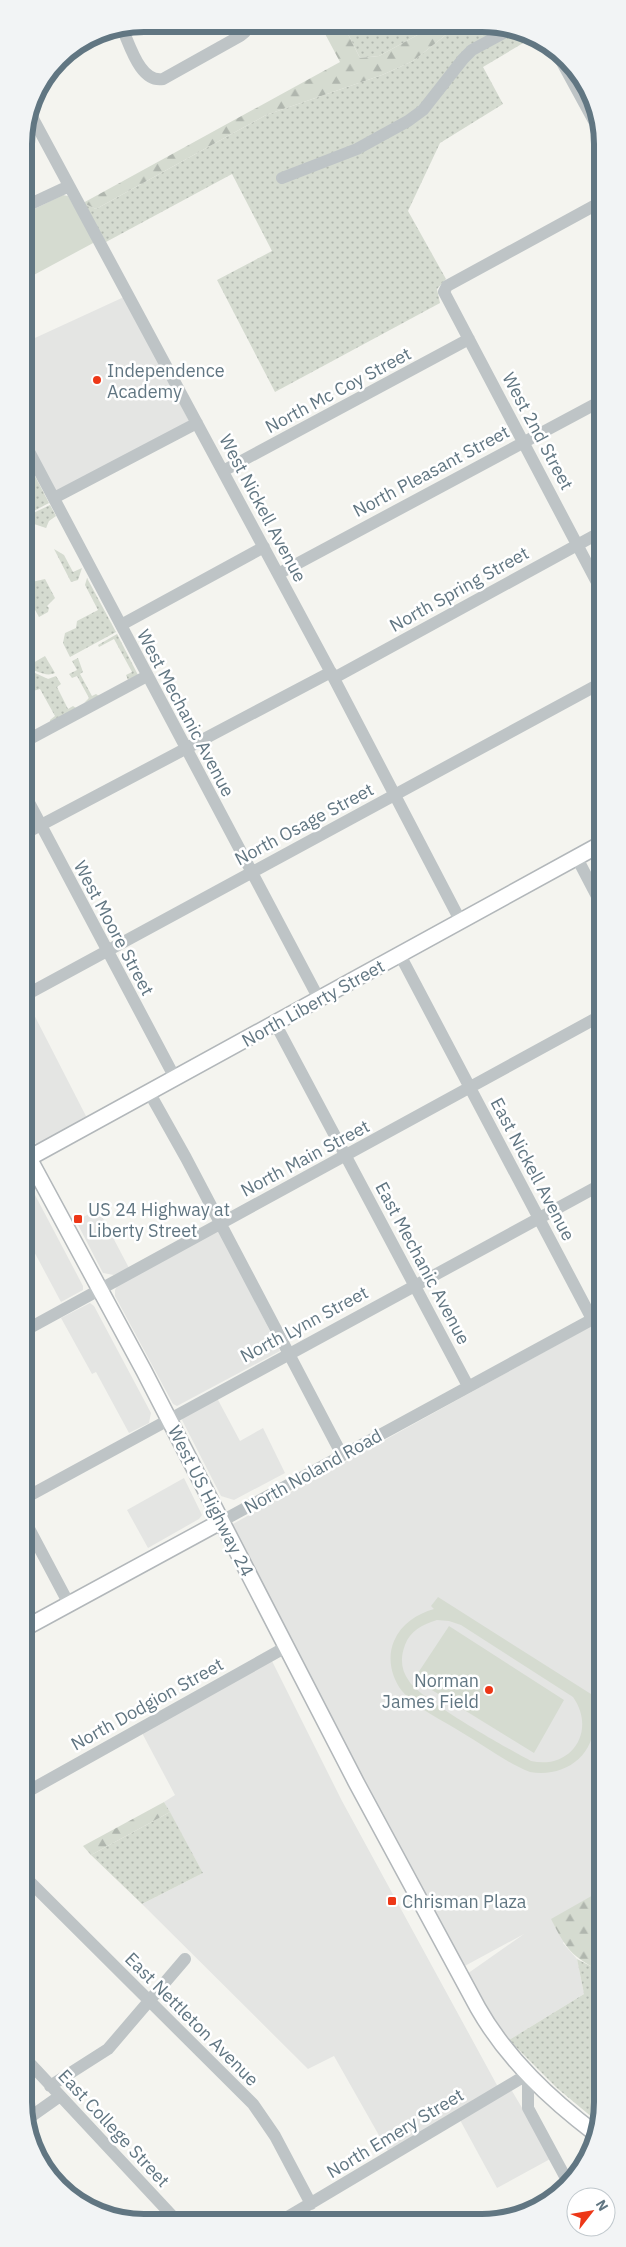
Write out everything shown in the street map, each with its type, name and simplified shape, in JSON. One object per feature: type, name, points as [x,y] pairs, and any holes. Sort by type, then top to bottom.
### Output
[{"type":"main road","name":"North Liberty Street","points":[[32,1153],[175,1078],[594,849]]},
{"type":"main road","name":"West US Highway 24","points":[[32,1168],[168,1418],[220,1522],[395,1855],[485,2021],[528,2074],[590,2129]]},
{"type":"main road","name":"North Noland Road","points":[[32,1624],[220,1522]]},
{"type":"street","points":[[125,34],[145,74],[156,80],[163,79],[245,32]]},
{"type":"street","points":[[282,178],[357,149],[408,121],[423,110],[472,50],[501,34]]},
{"type":"street","points":[[569,75],[587,109]]},
{"type":"street","name":"West Nickell Avenue","points":[[35,122],[264,547],[461,922]]},
{"type":"street","points":[[33,203],[69,186]]},
{"type":"street","name":"West 2nd Street","points":[[594,206],[447,286],[446,289],[446,297],[594,576]]},
{"type":"street","name":"North Mc Coy Street","points":[[223,471],[469,339]]},
{"type":"street","name":"North Pleasant Street","points":[[278,574],[594,404]]},
{"type":"street","points":[[54,498],[197,423]]},
{"type":"street","name":"West Mechanic Avenue","points":[[33,458],[146,676],[319,999]]},
{"type":"street","name":"North Spring Street","points":[[33,830],[185,748],[332,675],[594,536]]},
{"type":"street","points":[[120,625],[264,547]]},
{"type":"street","points":[[33,737],[146,676]]},
{"type":"street","name":"North Osage Street","points":[[33,991],[594,687]]},
{"type":"street","name":"West Moore Street","points":[[33,811],[175,1078]]},
{"type":"street","points":[[577,858],[594,889]]},
{"type":"street","points":[[400,955],[470,1089]]},
{"type":"street","name":"North Main Street","points":[[32,1326],[470,1089],[594,1020]]},
{"type":"street","points":[[275,1023],[346,1156]]},
{"type":"street","name":"East Nickell Avenue","points":[[470,1089],[539,1218],[593,1311]]},
{"type":"street","points":[[149,1092],[342,1455]]},
{"type":"street","name":"East Mechanic Avenue","points":[[346,1156],[468,1386]]},
{"type":"street","name":"North Lynn Street","points":[[32,1494],[288,1352],[593,1189]]},
{"type":"street","name":"North Noland Road","points":[[220,1522],[593,1319]]},
{"type":"street","points":[[32,1535],[69,1604]]},
{"type":"street","name":"North Dodgion Street","points":[[32,1788],[286,1647]]},
{"type":"street","name":"East Nettleton Avenue","points":[[32,1884],[253,2104],[275,2136],[311,2204]]},
{"type":"street","points":[[50,2086],[108,2049],[185,1959]]},
{"type":"street","name":"East College Street","points":[[32,2066],[168,2214]]},
{"type":"street","points":[[528,2074],[528,2108],[566,2176]]},
{"type":"street","name":"North Emery Street","points":[[293,2214],[528,2074]]},
{"type":"street","points":[[33,2115],[60,2096]]},
{"type":"shaded area","name":"Independence Academy","points":[[124,297],[189,421],[59,492],[54,491],[33,449],[33,339]]},
{"type":"shaded area","points":[[33,1012],[88,1120],[40,1146],[36,1144],[32,1138]]},
{"type":"shaded area","points":[[32,1190],[83,1286],[83,1290],[61,1302],[32,1249]]},
{"type":"shaded area","points":[[98,1209],[129,1268],[114,1275],[103,1273],[76,1221]]},
{"type":"shaded area","points":[[219,1230],[280,1351],[177,1406],[173,1404],[115,1296],[115,1290],[117,1286]]},
{"type":"shaded area","points":[[90,1303],[94,1306],[151,1413],[149,1423],[129,1433],[96,1372],[92,1374],[61,1318]]},
{"type":"shaded area","points":[[593,1325],[593,1904],[563,1943],[577,1959],[584,1994],[509,2040],[467,1974],[524,1934],[461,1968],[231,1525]]},
{"type":"shaded area","points":[[217,1398],[240,1441],[263,1428],[285,1473],[234,1500],[221,1496],[182,1420],[184,1416]]},
{"type":"shaded area","points":[[184,1478],[202,1515],[199,1519],[148,1548],[127,1510]]},
{"type":"shaded area","name":"Chrisman Plaza","points":[[272,1661],[342,1801],[498,2087],[389,2153],[334,2056],[308,2069],[142,1904],[203,1873],[164,1802],[175,1795],[142,1733]]},
{"type":"shaded area","points":[[512,2091],[552,2158],[497,2188],[460,2120],[504,2093]]},
{"type":"green space","points":[[324,32],[347,32],[360,58],[379,56],[423,32],[449,32],[413,61],[382,75],[266,115],[96,209],[83,203],[340,62]]},
{"type":"green space","points":[[347,32],[423,32],[379,56],[360,58]]},
{"type":"green space","points":[[449,32],[496,33],[526,42],[483,67],[503,104],[440,143],[408,211],[446,279],[437,289],[440,303],[275,392],[217,280],[272,251],[232,174],[106,242],[83,203],[96,209],[266,115],[382,75],[413,61]]},
{"type":"green space","points":[[63,195],[68,196],[95,242],[33,275],[33,210]]},
{"type":"green space","points":[[33,472],[49,503],[33,511]]},
{"type":"green space","points":[[50,505],[56,516],[49,521],[46,528],[34,524],[33,513]]},
{"type":"green space","points":[[54,549],[64,555],[73,572],[82,568],[78,580],[71,582]]},
{"type":"green space","points":[[87,578],[116,632],[70,657],[63,643],[65,633],[76,628],[77,621],[98,610],[85,585]]},
{"type":"green space","points":[[45,579],[55,598],[47,606],[49,608],[48,612],[39,617],[33,606],[33,582]]},
{"type":"green space","points":[[117,634],[138,675],[128,680],[126,675],[132,672],[114,639],[99,647],[98,645]]},
{"type":"green space","points":[[45,656],[55,673],[44,674],[33,670],[33,663]]},
{"type":"green space","points":[[78,658],[83,672],[80,674],[92,696],[96,694],[99,696],[84,703],[89,698],[77,676],[72,678],[69,674],[77,670],[72,661]]},
{"type":"green space","points":[[33,672],[48,679],[56,676],[61,684],[57,687],[68,709],[73,706],[76,708],[50,723],[50,720],[55,716],[40,689],[33,691],[35,687],[33,683]]},
{"type":"green space","points":[[438,1597],[593,1695],[593,1732],[585,1752],[577,1761],[556,1771],[530,1772],[504,1759],[430,1714],[402,1691],[395,1680],[391,1667],[394,1641],[405,1625],[416,1617],[434,1609],[431,1606]],"holes":[[[437,1620],[461,1625],[573,1697],[580,1710],[581,1735],[576,1745],[568,1754],[558,1760],[545,1762],[531,1761],[446,1711],[416,1689],[409,1681],[404,1673],[402,1659],[403,1650],[410,1636],[418,1629]]]},
{"type":"green space","name":"Norman James Field","points":[[449,1626],[564,1700],[534,1753],[414,1679]]},
{"type":"green space","points":[[164,1802],[170,1812],[91,1855],[83,1846]]},
{"type":"green space","points":[[170,1812],[203,1873],[142,1904],[91,1855]]},
{"type":"green space","points":[[593,1895],[593,1967],[583,1962],[571,1951],[561,1938],[551,1919]]},
{"type":"green space","points":[[577,1959],[593,1967],[593,2118],[557,2088],[509,2040],[584,1994]]},
{"type":"place","name":"Independence Academy","points":[[97,380]]},
{"type":"place","name":"US 24 Highway at Liberty Street","points":[[78,1219]]},
{"type":"place","name":"Norman James Field","points":[[489,1690]]},
{"type":"place","name":"Chrisman Plaza","points":[[392,1901]]}]
